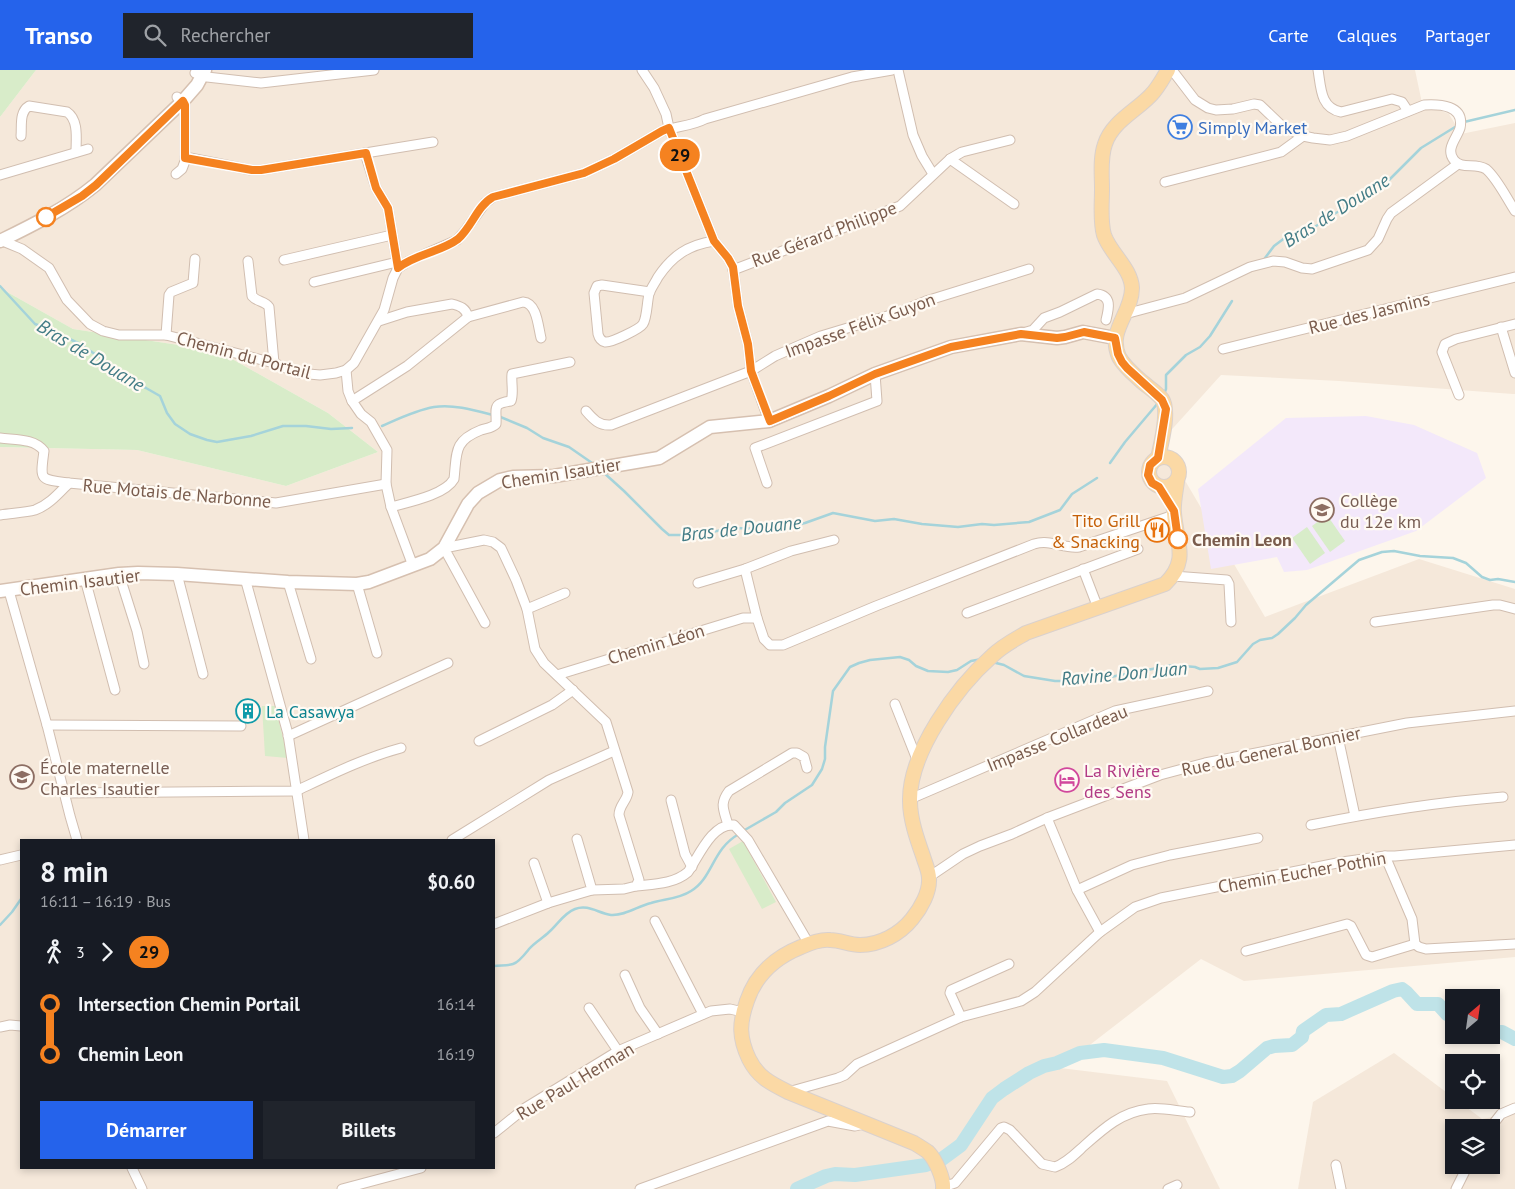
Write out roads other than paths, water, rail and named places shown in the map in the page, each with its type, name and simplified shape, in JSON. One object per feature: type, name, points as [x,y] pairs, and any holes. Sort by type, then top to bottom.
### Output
[{"type":"main road","points":[[0,239],[44,218],[82,196],[122,160],[180,99],[200,72]]},
{"type":"main road","points":[[1162,74],[1151,95],[1112,130],[1104,145],[1102,222],[1104,234],[1109,245],[1126,270],[1132,287],[1125,314],[1115,338],[1118,354],[1127,368],[1156,393],[1166,409],[1163,430],[1163,458]]},
{"type":"main road","name":"Chemin Isautier","points":[[5,591],[119,574],[138,573],[288,582],[357,584],[369,582],[430,559],[444,548],[468,504],[478,493],[500,480],[513,477],[554,476],[659,458],[710,427],[770,421],[875,374],[951,347],[1021,334],[1057,338],[1084,332],[1115,338]]},
{"type":"main road","points":[[943,1185],[931,1156],[927,1152],[902,1137],[865,1124],[771,1084],[755,1071],[743,1045],[741,1027],[743,1012],[750,992],[762,974],[775,960],[791,951],[809,944],[831,940],[859,945],[873,943],[901,930],[913,918],[923,904],[928,890],[929,877],[911,814],[910,799],[918,762],[925,745],[946,709],[992,655],[1010,642],[1026,633],[1165,584],[1173,576],[1181,556],[1174,513],[1179,472],[1173,460],[1163,458],[1150,465],[1148,475],[1152,483],[1159,487],[1169,487],[1177,481]]},
{"type":"main road","points":[[1159,487],[1174,513]]},
{"type":"street","points":[[200,72],[262,83],[374,70]]},
{"type":"street","points":[[642,70],[654,88],[666,114],[669,128],[714,241],[728,258],[733,270],[738,306],[748,344],[751,371],[770,421]]},
{"type":"street","points":[[314,282],[398,265],[409,261],[457,240],[466,231],[485,203],[493,197],[584,173],[614,159],[669,128],[695,124],[706,119],[852,77],[892,70]]},
{"type":"street","points":[[898,70],[913,135],[922,156],[933,174]]},
{"type":"street","points":[[1172,70],[1195,100],[1208,108],[1216,110],[1233,109],[1254,104],[1260,105],[1282,126],[1303,136],[1330,140],[1347,136],[1424,105],[1436,104],[1447,106],[1459,116],[1460,127],[1452,144],[1452,158],[1461,166],[1476,165],[1486,170],[1515,211]]},
{"type":"street","points":[[1318,70],[1323,98],[1333,110],[1341,112],[1392,99],[1402,102],[1408,111]]},
{"type":"street","points":[[176,174],[182,169],[185,158],[185,105],[180,99]]},
{"type":"street","points":[[21,136],[22,114],[24,109],[29,106],[67,112],[75,121],[76,152]]},
{"type":"street","points":[[1164,182],[1281,152],[1303,136]]},
{"type":"street","name":"Rue Gérard Philippe","points":[[733,270],[900,206],[950,159],[962,152],[1010,140]]},
{"type":"street","points":[[185,158],[261,170],[433,142]]},
{"type":"street","points":[[0,175],[88,148]]},
{"type":"street","points":[[366,153],[376,188],[388,208],[398,265],[384,310],[354,363],[346,370],[348,391],[352,401],[361,414],[371,422],[387,450],[386,484],[391,507],[412,566]]},
{"type":"street","points":[[950,159],[1014,204]]},
{"type":"street","points":[[1125,314],[1185,298],[1250,267],[1273,261],[1312,269],[1368,250],[1378,239],[1387,219],[1392,213],[1458,164]]},
{"type":"street","points":[[1507,200],[1515,193]]},
{"type":"street","points":[[284,260],[392,235]]},
{"type":"street","name":"Chemin du Portail","points":[[0,239],[22,249],[49,268],[67,300],[90,324],[103,331],[119,335],[166,335],[274,363],[298,373],[320,375],[346,370]]},
{"type":"street","points":[[650,292],[602,285],[597,286],[594,290],[598,334],[602,341],[611,341],[642,327],[645,321],[650,292],[667,265],[681,252],[702,243],[714,241]]},
{"type":"street","points":[[166,335],[169,295],[171,292],[193,283],[195,259]]},
{"type":"street","points":[[248,261],[252,296],[269,307],[274,363]]},
{"type":"street","name":"Impasse Félix Guyon","points":[[586,412],[600,424],[611,425],[751,371],[775,356],[821,336],[894,314],[926,301],[1029,268]]},
{"type":"street","name":"Rue des Jasmins","points":[[1223,349],[1515,277]]},
{"type":"street","name":"Chemin Isautier","points":[[1021,334],[1033,330],[1044,318],[1097,294],[1104,295],[1108,300],[1109,307],[1106,320]]},
{"type":"street","points":[[352,401],[407,366],[468,316],[526,302],[532,307],[541,338]]},
{"type":"street","points":[[378,320],[452,304],[464,308],[468,316]]},
{"type":"street","points":[[1459,395],[1442,352],[1445,344],[1456,339],[1515,324]]},
{"type":"street","points":[[1501,327],[1515,373]]},
{"type":"street","points":[[391,507],[436,493],[450,484],[454,478],[456,454],[465,439],[493,427],[496,424],[495,408],[497,405],[511,401],[512,374],[570,362]]},
{"type":"street","points":[[767,483],[755,448],[877,401],[875,374]]},
{"type":"street","name":"Rue Motais de Narbonne","points":[[0,438],[34,442],[39,445],[44,451],[41,473],[43,478],[70,483],[276,503],[386,484]]},
{"type":"street","points":[[0,515],[36,510],[51,501],[70,483]]},
{"type":"street","points":[[744,569],[764,639],[770,645],[783,645],[1034,544],[1044,541],[1071,548],[1079,547],[1174,513]]},
{"type":"street","points":[[485,623],[444,548],[484,540],[493,542],[501,548],[527,608],[535,649],[544,663],[606,722],[628,792],[628,796],[619,809],[619,815],[638,877],[636,886]]},
{"type":"street","points":[[698,583],[744,569],[791,551],[834,540]]},
{"type":"street","points":[[967,613],[1138,549]]},
{"type":"street","points":[[1083,569],[1098,608]]},
{"type":"street","points":[[119,574],[137,631],[144,664]]},
{"type":"street","points":[[177,574],[203,674]]},
{"type":"street","points":[[1173,576],[1227,580],[1229,584],[1231,622]]},
{"type":"street","points":[[245,578],[288,736],[304,839]]},
{"type":"street","points":[[85,580],[115,690]]},
{"type":"street","points":[[288,582],[311,659]]},
{"type":"street","points":[[357,584],[377,653]]},
{"type":"street","points":[[5,591],[47,725],[74,839]]},
{"type":"street","points":[[527,608],[565,593]]},
{"type":"street","points":[[1375,622],[1493,605],[1508,606],[1515,609]]},
{"type":"street","name":"Chemin Léon","points":[[557,675],[743,618],[757,618]]},
{"type":"street","points":[[288,736],[448,663]]},
{"type":"street","points":[[479,742],[552,705],[573,690]]},
{"type":"street","name":"Impasse Collardeau","points":[[910,799],[1115,711],[1208,691]]},
{"type":"street","points":[[896,704],[918,762]]},
{"type":"street","name":"Rue du General Bonnier","points":[[929,877],[963,854],[980,846],[1160,775],[1205,763],[1407,723],[1515,711]]},
{"type":"street","points":[[47,725],[241,726]]},
{"type":"street","points":[[1338,737],[1355,816]]},
{"type":"street","points":[[64,793],[296,792],[327,776],[401,748]]},
{"type":"street","points":[[454,839],[549,780],[614,751]]},
{"type":"street","points":[[728,825],[722,805],[728,791],[792,753],[797,753],[804,757],[807,768]]},
{"type":"street","points":[[1311,825],[1389,810],[1503,797]]},
{"type":"street","points":[[670,800],[685,854],[692,867]]},
{"type":"street","points":[[1047,818],[1078,890],[1100,932]]},
{"type":"street","points":[[495,924],[548,903],[592,890],[624,889],[683,877],[692,867],[714,833],[721,827],[728,825],[734,826],[748,840],[809,944]]},
{"type":"street","points":[[1078,890],[1132,865],[1170,855],[1258,838]]},
{"type":"street","points":[[577,839],[592,890]]},
{"type":"street","name":"Chemin Eucher Pothin","points":[[788,1092],[845,1075],[857,1064],[961,1017],[1021,1001],[1035,992],[1100,932],[1135,907],[1161,898],[1342,862],[1385,856],[1515,844]]},
{"type":"street","points":[[0,860],[20,855]]},
{"type":"street","points":[[1385,856],[1412,919],[1416,944],[1419,947],[1426,949],[1515,944]]},
{"type":"street","points":[[534,863],[548,903]]},
{"type":"street","points":[[655,921],[703,1014]]},
{"type":"street","points":[[1246,951],[1347,924],[1351,926],[1368,956],[1416,944]]},
{"type":"street","points":[[961,1017],[950,993],[951,990],[1009,964]]},
{"type":"street","points":[[625,975],[640,1008],[658,1034]]},
{"type":"street","points":[[589,1008],[618,1051]]},
{"type":"street","name":"Rue Paul Herman","points":[[495,1132],[526,1108],[618,1051],[711,1011],[730,1009],[743,1012]]},
{"type":"street","points":[[0,1027],[20,1026]]},
{"type":"street","points":[[1496,1119],[1500,1114],[1515,1108]]},
{"type":"street","points":[[943,1185],[955,1183],[1001,1128],[1004,1127],[1010,1130],[1042,1164],[1055,1167],[1066,1162],[1106,1126],[1121,1117],[1149,1109],[1190,1112]]},
{"type":"street","points":[[640,1189],[828,1121],[855,1126],[865,1124]]},
{"type":"street","points":[[1336,1165],[1341,1189]]},
{"type":"street","points":[[132,1169],[142,1189]]},
{"type":"street","points":[[342,1189],[417,1169]]},
{"type":"street","points":[[1456,1189],[1464,1174]]},
{"type":"street","points":[[1168,1189],[1177,1185]]},
{"type":"waterway","name":"Bras de Douane","points":[[1464,122],[1515,110]]},
{"type":"waterway","name":"Bras de Douane","points":[[1265,258],[1274,246],[1290,234],[1311,229],[1387,182],[1421,148],[1455,127]]},
{"type":"waterway","name":"Bras de Douane","points":[[0,286],[35,324],[80,344],[117,369],[126,379],[160,396],[167,413],[175,424],[190,434],[217,442],[251,436],[283,426],[331,429],[352,428]]},
{"type":"waterway","name":"Bras de Douane","points":[[1164,394],[1166,375],[1186,355],[1200,347],[1210,336],[1232,301]]},
{"type":"waterway","name":"Bras de Douane","points":[[1110,463],[1158,403]]},
{"type":"waterway","name":"Bras de Douane","points":[[382,426],[421,410],[441,406],[464,408],[493,415]]},
{"type":"waterway","name":"Bras de Douane","points":[[498,416],[527,428],[543,438],[569,447],[595,465]]},
{"type":"waterway","name":"Bras de Douane","points":[[603,472],[669,535],[693,535],[735,528],[763,529],[792,526],[833,513],[875,521],[894,519],[958,527],[1029,522],[1060,510],[1072,494],[1097,478]]},
{"type":"waterway","name":"Ravine Don Juan","points":[[992,662],[1004,665],[1024,676],[1055,681],[1100,679],[1173,665],[1200,669],[1218,668],[1237,662],[1253,644],[1278,634],[1306,605],[1359,560],[1382,552],[1394,551],[1420,556],[1453,558],[1466,563],[1482,577],[1490,580],[1498,579],[1515,582]]},
{"type":"waterway","name":"Ravine Don Juan","points":[[743,831],[776,812],[785,803],[812,785],[822,769],[825,759],[833,691],[850,667],[870,660],[900,657],[928,671],[948,672],[957,670],[971,661],[982,659]]},
{"type":"waterway","name":"Ravine Don Juan","points":[[495,966],[511,965],[517,962],[564,916],[575,909],[589,908],[606,914],[616,915],[646,904],[686,894],[704,879],[723,847],[739,834]]},
{"type":"waterway","name":"Ravine Don Juan","points":[[0,925],[20,900]]},
{"type":"waterway","points":[[797,1189],[835,1174],[855,1175],[926,1165],[942,1159],[961,1145],[992,1098],[1029,1073],[1080,1053],[1104,1050],[1163,1058],[1223,1077],[1232,1076],[1267,1048],[1292,1045],[1302,1037],[1303,1031],[1326,1015],[1341,1014],[1393,991],[1402,989],[1417,1004],[1438,1004],[1445,1012]]},
{"type":"waterway","points":[[1500,1032],[1515,1039]]},
{"type":"place","name":"Simply Market","points":[[1180,127]]},
{"type":"place","name":"Collège du 12e km","points":[[1322,510]]},
{"type":"place","name":"Tito Grill & Snacking","points":[[1157,530]]},
{"type":"place","name":"Chemin Leon","points":[[1178,539]]},
{"type":"place","name":"La Casawya","points":[[248,711]]},
{"type":"place","name":"École maternelle Charles Isautier","points":[[22,777]]},
{"type":"place","name":"La Rivière des Sens","points":[[1067,780]]}]
